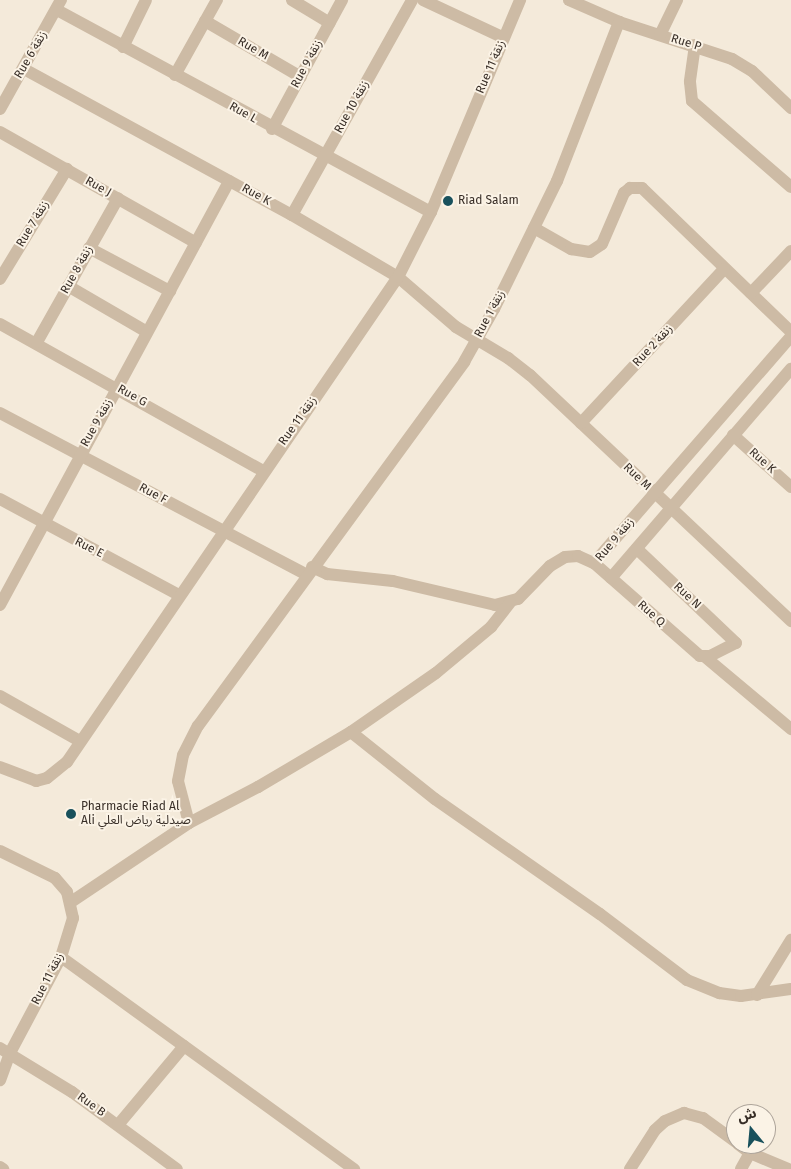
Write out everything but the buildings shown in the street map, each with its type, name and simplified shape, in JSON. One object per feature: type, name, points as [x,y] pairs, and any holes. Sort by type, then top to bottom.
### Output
[{"type":"street","points":[[123,47],[146,0]]},
{"type":"street","points":[[175,75],[216,0]]},
{"type":"street","points":[[292,0],[330,23]]},
{"type":"street","name":"Rue 9 زنقة","points":[[272,129],[342,0]]},
{"type":"street","name":"Rue 10 زنقة","points":[[292,215],[412,0]]},
{"type":"street","points":[[423,0],[504,38]]},
{"type":"street","name":"Rue 11 زنقة","points":[[4,769],[28,780],[47,778],[67,762],[224,531],[263,470],[398,277],[431,212],[520,0]]},
{"type":"street","name":"Rue P","points":[[571,0],[619,22],[695,45],[732,59],[752,71],[791,108]]},
{"type":"street","points":[[660,35],[677,0]]},
{"type":"street","name":"Rue L","points":[[59,5],[123,47],[272,129],[431,212]]},
{"type":"street","name":"Rue 6 زنقة","points":[[0,110],[59,5]]},
{"type":"street","name":"Rue M","points":[[205,21],[301,77]]},
{"type":"street","name":"Rue 1 زنقة","points":[[189,823],[178,781],[183,755],[220,694],[309,570],[348,524],[477,339],[557,181],[619,22]]},
{"type":"street","points":[[695,45],[690,82],[692,101],[791,187]]},
{"type":"street","name":"Rue K","points":[[24,69],[230,180],[398,277],[456,327],[477,339]]},
{"type":"street","name":"Rue J","points":[[0,132],[196,243]]},
{"type":"street","name":"Rue 7 زنقة","points":[[0,279],[67,169]]},
{"type":"street","name":"Rue 9 زنقة","points":[[0,605],[44,525],[78,455],[230,180]]},
{"type":"street","points":[[534,228],[571,249],[590,252],[602,244],[624,193],[630,188],[640,187],[791,332]]},
{"type":"street","name":"Rue 8 زنقة","points":[[37,342],[118,198]]},
{"type":"street","points":[[89,248],[170,291]]},
{"type":"street","points":[[752,293],[791,251]]},
{"type":"street","name":"Rue 2 زنقة","points":[[581,423],[724,269]]},
{"type":"street","points":[[68,286],[147,332]]},
{"type":"street","name":"Rue G","points":[[0,324],[37,342],[263,470]]},
{"type":"street","name":"Rue 9 زنقة","points":[[791,336],[594,564],[611,578],[791,369]]},
{"type":"street","name":"Rue M","points":[[477,339],[523,369],[791,621]]},
{"type":"street","name":"Rue F","points":[[0,413],[224,531],[309,570],[327,574],[394,581],[490,604],[510,603]]},
{"type":"street","name":"Rue K","points":[[733,435],[791,487]]},
{"type":"street","name":"Rue E","points":[[0,499],[44,525],[180,596]]},
{"type":"street","name":"Rue N","points":[[637,549],[736,643],[704,656]]},
{"type":"street","points":[[0,852],[55,878],[72,902],[189,823],[258,787],[351,732],[436,673],[491,627],[510,603],[523,595],[550,566],[565,557],[578,556],[594,564]]},
{"type":"street","name":"Rue Q","points":[[611,578],[690,650],[704,656]]},
{"type":"street","points":[[704,656],[791,728]]},
{"type":"street","points":[[0,696],[80,741]]},
{"type":"street","points":[[351,732],[435,799],[600,914],[688,980],[719,994],[757,995],[791,989]]},
{"type":"street","name":"Rue 11 زنقة","points":[[0,1080],[5,1050],[61,957],[73,918],[72,902]]},
{"type":"street","points":[[757,995],[791,940]]},
{"type":"street","points":[[61,957],[354,1169]]},
{"type":"street","points":[[118,1125],[184,1046]]},
{"type":"street","name":"Rue B","points":[[5,1050],[118,1125],[177,1169]]},
{"type":"street","points":[[630,1169],[655,1130],[665,1120],[684,1113],[703,1118],[726,1135]]},
{"type":"street","points":[[741,1169],[749,1154]]},
{"type":"street","points":[[752,1154],[788,1169]]},
{"type":"place","name":"Riad Salam","points":[[448,201]]},
{"type":"place","name":"Pharmacie Riad Al Ali صيدلية رياض العلي","points":[[71,814]]}]
